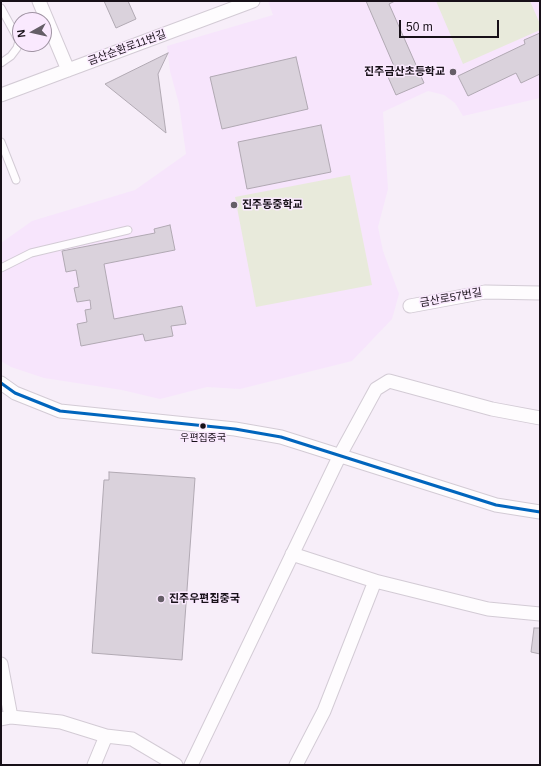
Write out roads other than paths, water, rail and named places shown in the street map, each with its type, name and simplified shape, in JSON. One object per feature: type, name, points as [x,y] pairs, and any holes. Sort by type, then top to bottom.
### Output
[{"type":"street","points":[[39,1],[68,70]]},
{"type":"street","name":"금산순환로11번길","points":[[1,96],[253,1]]},
{"type":"street","name":"금산로57번길","points":[[410,306],[485,292],[540,293]]},
{"type":"street","points":[[191,765],[340,455],[376,389],[389,381],[492,409],[540,418]]},
{"type":"street","points":[[1,382],[15,393],[60,411],[234,429],[281,437],[496,505],[540,512]]},
{"type":"street","points":[[292,554],[375,581],[488,608],[540,614]]},
{"type":"street","points":[[296,765],[324,712],[375,581]]},
{"type":"street","points":[[1,664],[6,718],[61,722],[106,736],[132,739],[176,765]]},
{"type":"street","points":[[94,765],[106,736]]},
{"type":"lane","points":[[1,8],[19,41],[12,56],[1,63]]},
{"type":"lane","points":[[1,142],[16,180]]},
{"type":"lane","points":[[1,268],[31,253],[128,230]]},
{"type":"place","name":"진주금산초등학교","points":[[453,72]]},
{"type":"place","name":"진주동중학교","points":[[234,205]]},
{"type":"place","name":"우편집중국","points":[[203,426]]},
{"type":"place","name":"진주우편집중국","points":[[161,599]]}]
